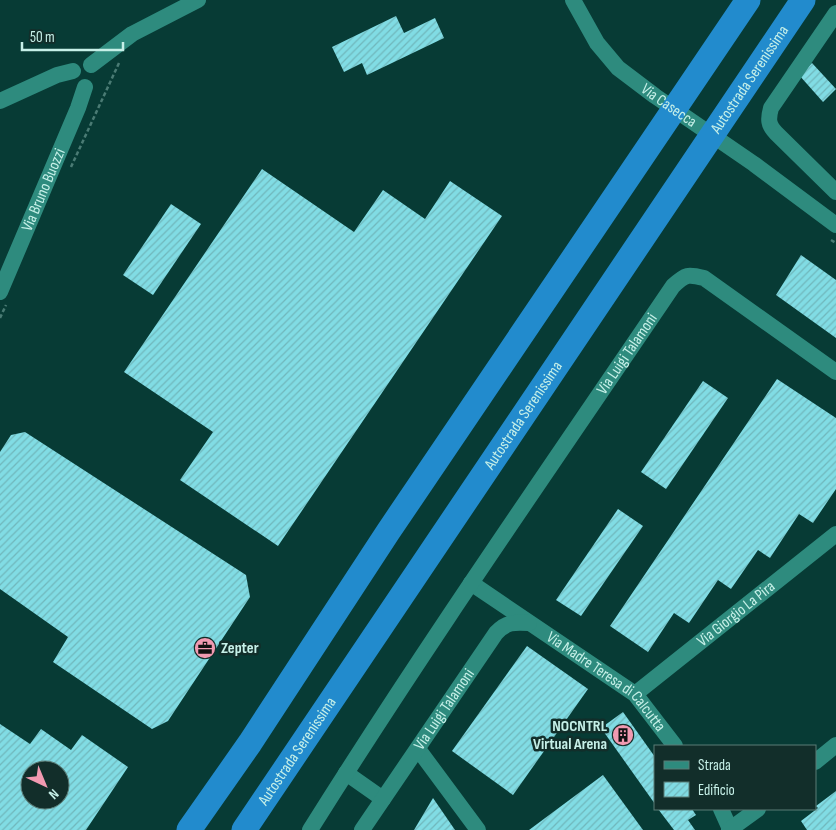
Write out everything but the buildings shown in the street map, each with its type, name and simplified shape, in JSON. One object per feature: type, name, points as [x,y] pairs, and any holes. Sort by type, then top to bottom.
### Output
[{"type":"highway","points":[[190,830],[748,0]]},
{"type":"highway","name":"Autostrada Serenissima","points":[[244,830],[803,0]]},
{"type":"street","points":[[91,65],[96,72],[96,78],[92,84],[85,87],[79,86],[72,77],[76,66],[81,64],[91,65],[132,34],[198,0]]},
{"type":"street","name":"Via Casecca","points":[[572,0],[597,43],[618,68],[836,225]]},
{"type":"street","points":[[836,13],[771,108],[769,118],[770,126],[776,133],[836,192]]},
{"type":"street","points":[[0,101],[57,75],[73,71]]},
{"type":"street","name":"Via Bruno Buozzi","points":[[0,292],[78,108],[85,87]]},
{"type":"street","name":"Via Luigi Talamoni","points":[[310,830],[472,583],[673,286],[683,276],[691,275],[704,278],[836,372]]},
{"type":"street","name":"Via Giorgio La Pira","points":[[635,694],[836,534]]},
{"type":"street","points":[[472,583],[529,623]]},
{"type":"street","name":"Via Luigi Talamoni","points":[[362,830],[496,633],[504,625],[515,622],[529,623]]},
{"type":"street","name":"Via Madre Teresa di Calcutta","points":[[529,623],[635,694],[674,745]]},
{"type":"street","points":[[816,761],[836,745]]},
{"type":"street","points":[[418,749],[478,830]]},
{"type":"street","points":[[346,773],[383,799]]},
{"type":"street","points":[[721,810],[729,829],[757,810]]},
{"type":"place","name":"Zepter","points":[[205,648]]},
{"type":"place","name":"NOCNTRL Virtual Arena","points":[[623,735]]}]
